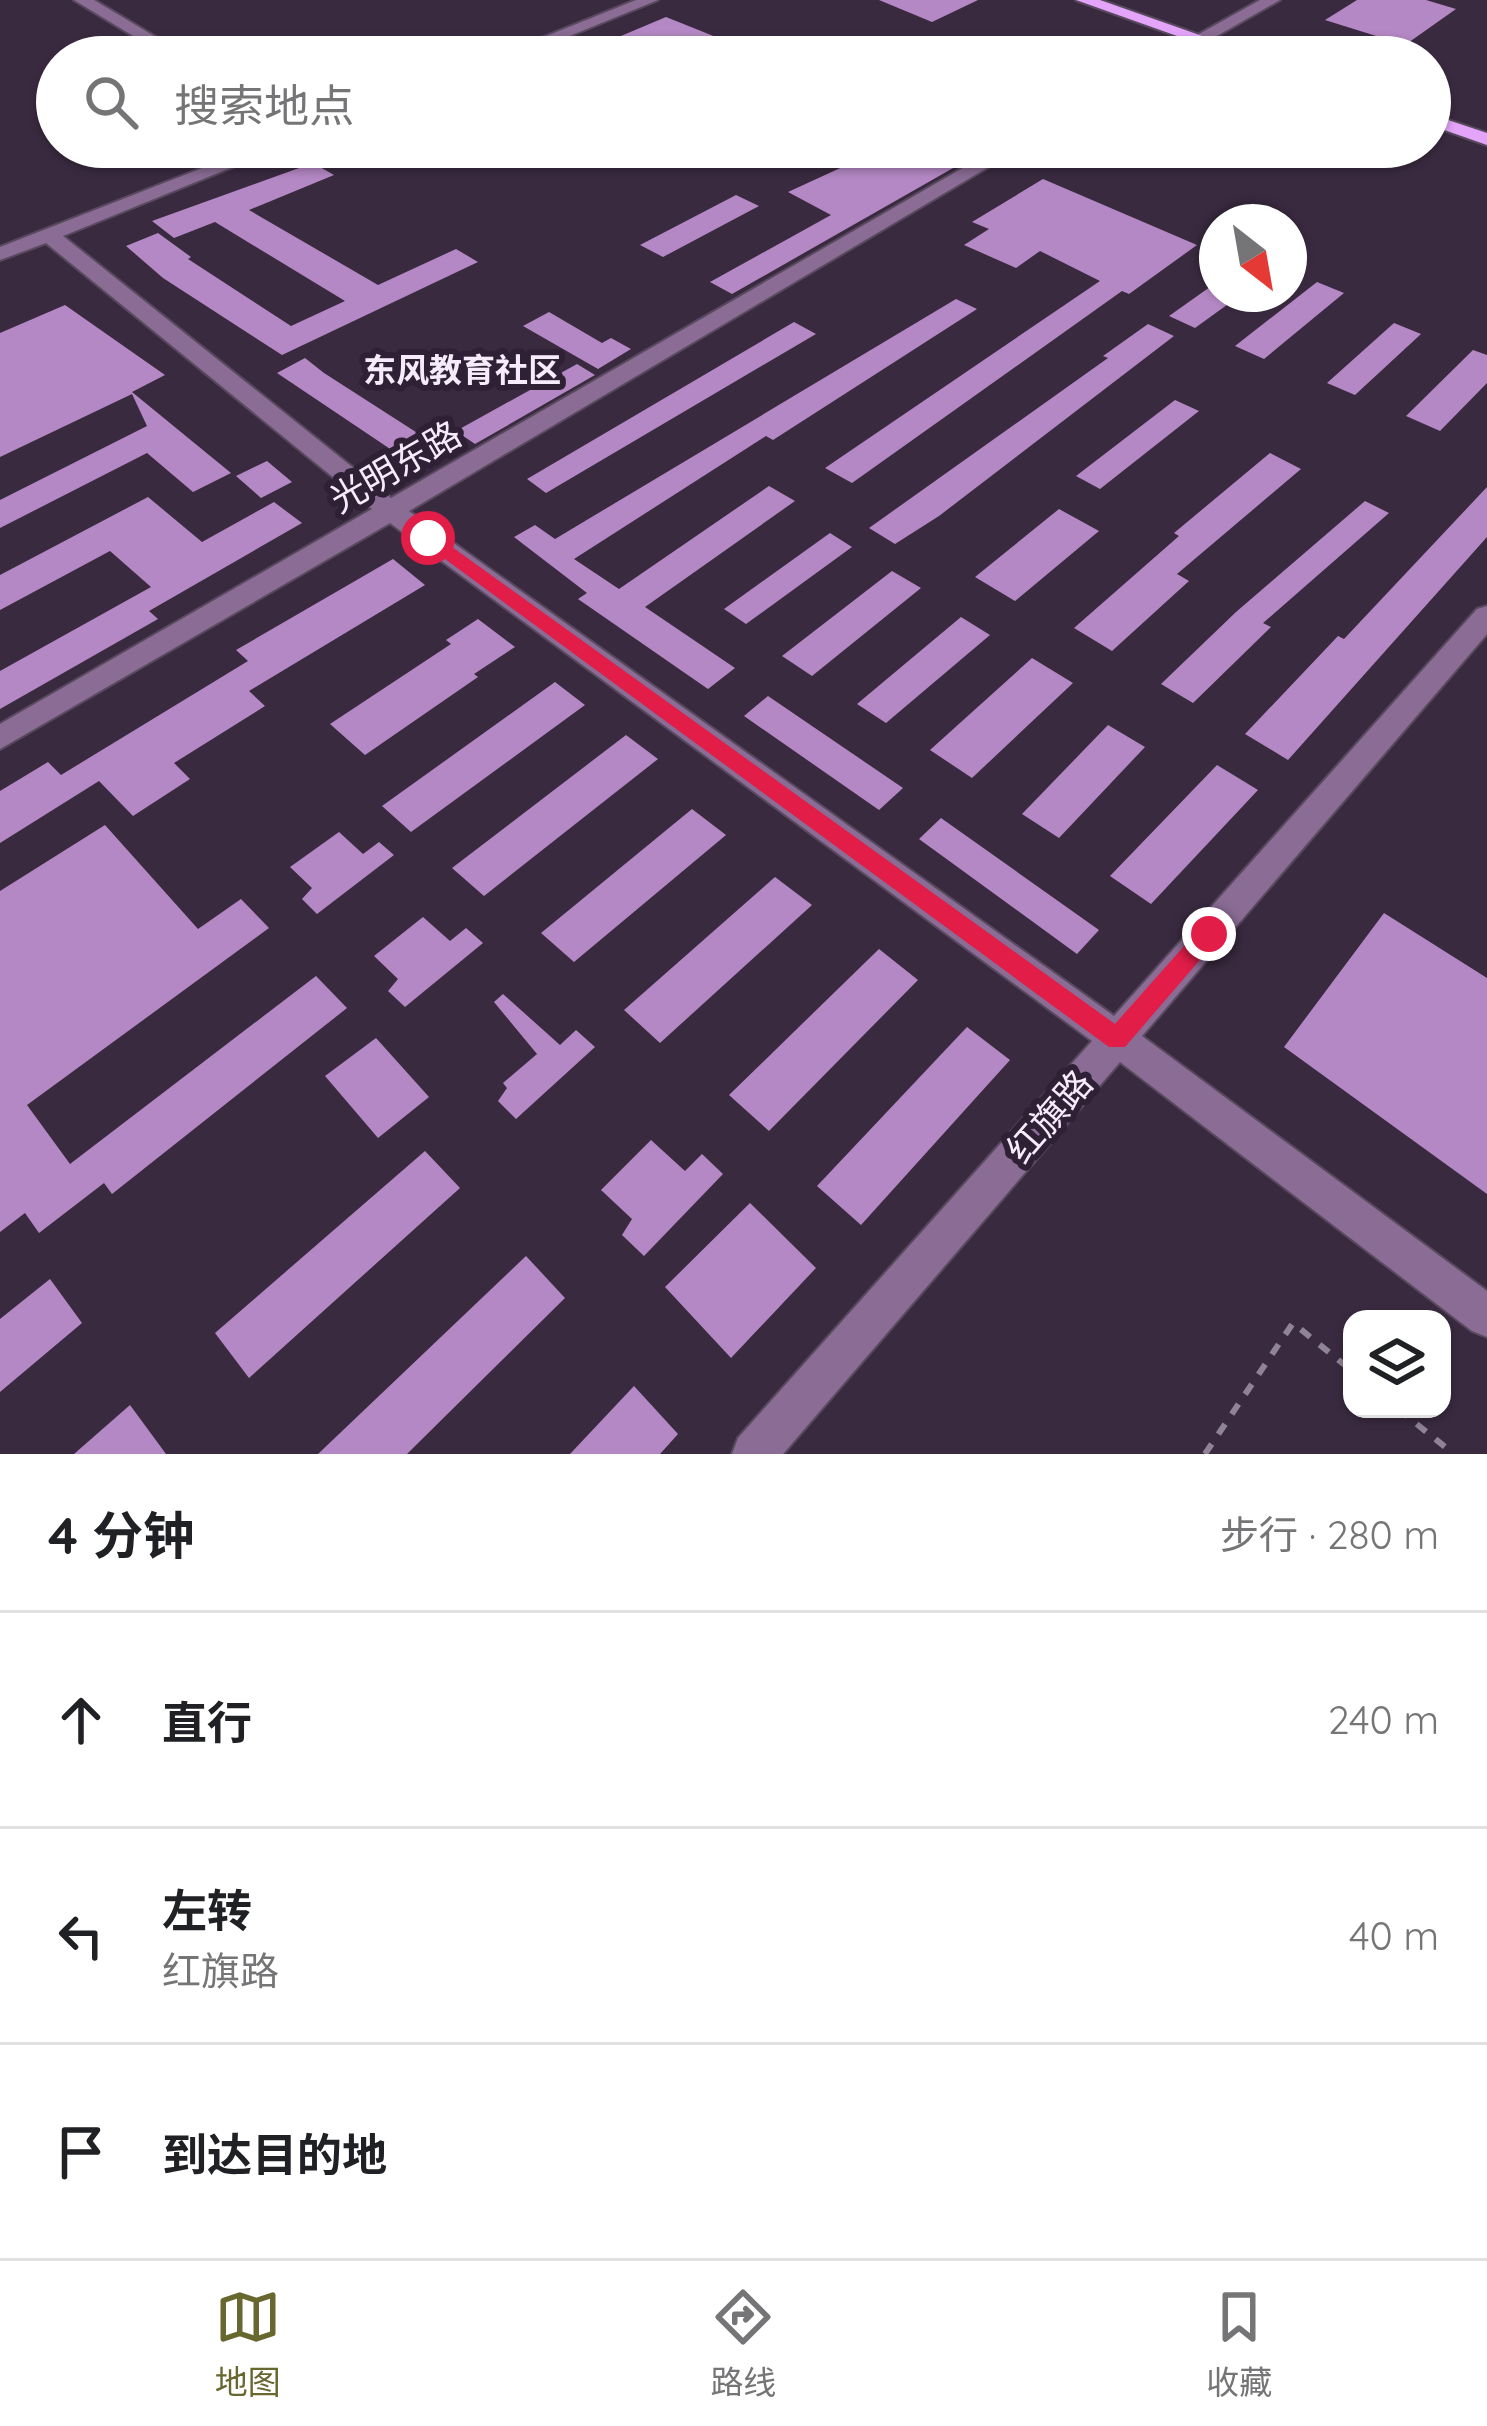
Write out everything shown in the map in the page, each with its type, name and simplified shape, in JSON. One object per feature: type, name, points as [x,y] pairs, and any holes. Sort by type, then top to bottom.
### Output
[{"type":"main road","points":[[1056,0],[1177,36]]},
{"type":"main road","points":[[1084,0],[1181,36]]},
{"type":"main road","points":[[1451,126],[1487,139]]},
{"type":"main road","points":[[1451,135],[1487,148]]},
{"type":"street","points":[[82,0],[144,36]]},
{"type":"street","points":[[557,36],[650,0]]},
{"type":"street","points":[[1204,36],[1272,0]]},
{"type":"street","points":[[0,254],[220,168]]},
{"type":"street","name":"光明东路","points":[[0,738],[976,168]]},
{"type":"street","points":[[49,235],[390,510],[1117,1039],[1487,1316]]},
{"type":"street","name":"红旗路","points":[[754,1454],[1487,616]]},
{"type":"path","points":[[1205,1454],[1293,1323],[1343,1364]]},
{"type":"path","points":[[1409,1418],[1454,1454]]},
{"type":"building","points":[[879,0],[978,0],[932,22]]},
{"type":"building","points":[[1357,0],[1426,0],[1456,9],[1418,36],[1376,36],[1325,20]]},
{"type":"building","points":[[666,17],[713,36],[621,36]]},
{"type":"building","points":[[299,168],[322,168],[334,175],[249,210],[378,285],[456,249],[478,262],[282,355],[163,278],[126,246],[158,233],[191,257],[188,259],[291,326],[345,301],[215,222],[174,238],[152,221]]},
{"type":"building","points":[[840,168],[953,168],[732,294],[710,282],[831,215],[788,192]]},
{"type":"building","points":[[1043,179],[1197,245],[1129,294],[1122,291],[852,483],[825,468],[1100,281],[1040,251],[1016,268],[964,245],[989,229],[972,222]]},
{"type":"building","points":[[736,195],[759,206],[663,257],[640,245]]},
{"type":"building","points":[[1317,282],[1344,293],[1264,359],[1235,346],[1279,312],[1307,312],[1307,290]]},
{"type":"building","points":[[1199,295],[1199,312],[1217,312],[1195,328],[1169,316]]},
{"type":"building","points":[[956,299],[977,309],[773,440],[766,436],[574,559],[619,589],[769,486],[795,501],[645,607],[735,668],[708,689],[578,599],[587,593],[514,537],[535,525],[555,539]]},
{"type":"building","points":[[65,305],[165,375],[132,392],[231,473],[193,492],[147,453],[0,528],[0,500],[147,426],[132,394],[0,457],[0,333]]},
{"type":"building","points":[[549,312],[602,343],[611,338],[631,349],[598,369],[523,326]]},
{"type":"building","points":[[794,322],[816,334],[546,493],[527,479]]},
{"type":"building","points":[[1394,323],[1421,334],[1355,395],[1327,383]]},
{"type":"building","points":[[1148,324],[1174,336],[939,516],[895,544],[869,528],[1108,358],[1103,356]]},
{"type":"building","points":[[1473,350],[1487,355],[1487,383],[1440,431],[1406,416]]},
{"type":"building","points":[[305,358],[447,452],[420,469],[277,373]]},
{"type":"building","points":[[577,364],[595,375],[475,444],[456,431]]},
{"type":"building","points":[[1175,400],[1199,411],[1100,489],[1076,476]]},
{"type":"building","points":[[1270,453],[1301,469],[1177,574],[1189,581],[1112,651],[1074,628],[1179,536],[1174,533]]},
{"type":"building","points":[[267,461],[292,482],[261,498],[236,476]]},
{"type":"building","points":[[1487,487],[1487,537],[1288,760],[1245,734],[1338,636],[1344,639]]},
{"type":"building","points":[[148,497],[202,542],[274,502],[302,523],[149,611],[158,619],[0,709],[0,671],[151,587],[110,551],[0,610],[0,575]]},
{"type":"building","points":[[1365,501],[1389,513],[1263,623],[1271,627],[1193,703],[1161,684],[1236,612]]},
{"type":"building","points":[[1059,509],[1099,531],[1015,601],[975,577]]},
{"type":"building","points":[[830,533],[852,547],[746,624],[724,609]]},
{"type":"building","points":[[393,559],[425,585],[249,691],[265,706],[174,763],[190,779],[133,816],[99,781],[0,843],[0,791],[48,762],[61,775],[248,661],[236,650]]},
{"type":"building","points":[[892,571],[921,588],[812,676],[782,656]]},
{"type":"building","points":[[961,617],[990,635],[886,723],[857,704]]},
{"type":"building","points":[[478,619],[515,647],[474,674],[478,677],[365,755],[330,724],[451,644],[446,640]]},
{"type":"building","points":[[1032,658],[1073,683],[972,778],[930,750]]},
{"type":"building","points":[[555,682],[585,705],[411,832],[382,806]]},
{"type":"building","points":[[768,696],[903,788],[879,810],[744,716]]},
{"type":"building","points":[[1108,725],[1145,747],[1059,838],[1022,814]]},
{"type":"building","points":[[626,735],[658,759],[484,896],[452,868]]},
{"type":"building","points":[[1217,765],[1258,790],[1151,904],[1110,876]]},
{"type":"building","points":[[692,809],[726,835],[574,962],[541,933]]},
{"type":"building","points":[[941,818],[1099,930],[1077,954],[919,839]]},
{"type":"building","points":[[105,825],[198,929],[241,899],[269,928],[27,1105],[70,1164],[316,976],[347,1008],[112,1194],[104,1183],[39,1233],[25,1213],[0,1232],[0,891]]},
{"type":"building","points":[[339,832],[363,854],[379,842],[394,855],[317,914],[302,899],[312,888],[290,867]]},
{"type":"building","points":[[775,877],[812,905],[660,1043],[624,1010]]},
{"type":"building","points":[[1384,913],[1487,978],[1487,1194],[1284,1047]]},
{"type":"building","points":[[423,917],[450,941],[466,928],[483,943],[405,1007],[388,991],[398,979],[374,956]]},
{"type":"building","points":[[879,949],[918,980],[769,1131],[729,1095]]},
{"type":"building","points":[[503,994],[560,1045],[576,1030],[595,1047],[516,1119],[498,1101],[507,1088],[503,1083],[537,1054],[494,1002]]},
{"type":"building","points":[[967,1027],[1010,1060],[861,1225],[817,1186]]},
{"type":"building","points":[[376,1038],[429,1097],[378,1138],[325,1076]]},
{"type":"building","points":[[651,1140],[685,1171],[702,1154],[723,1174],[644,1256],[622,1235],[632,1219],[601,1190]]},
{"type":"building","points":[[425,1151],[460,1188],[249,1378],[215,1333]]},
{"type":"building","points":[[750,1203],[816,1268],[731,1358],[665,1287]]},
{"type":"building","points":[[526,1256],[565,1298],[407,1454],[318,1454]]},
{"type":"building","points":[[50,1279],[82,1323],[0,1392],[0,1319]]},
{"type":"building","points":[[634,1386],[678,1434],[660,1454],[570,1454]]},
{"type":"building","points":[[130,1405],[166,1454],[74,1454]]},
{"type":"district","name":"东风教育社区","points":[[462,369]]},
{"type":"route","points":[[428,538],[1117,1039],[1209,934]]}]
